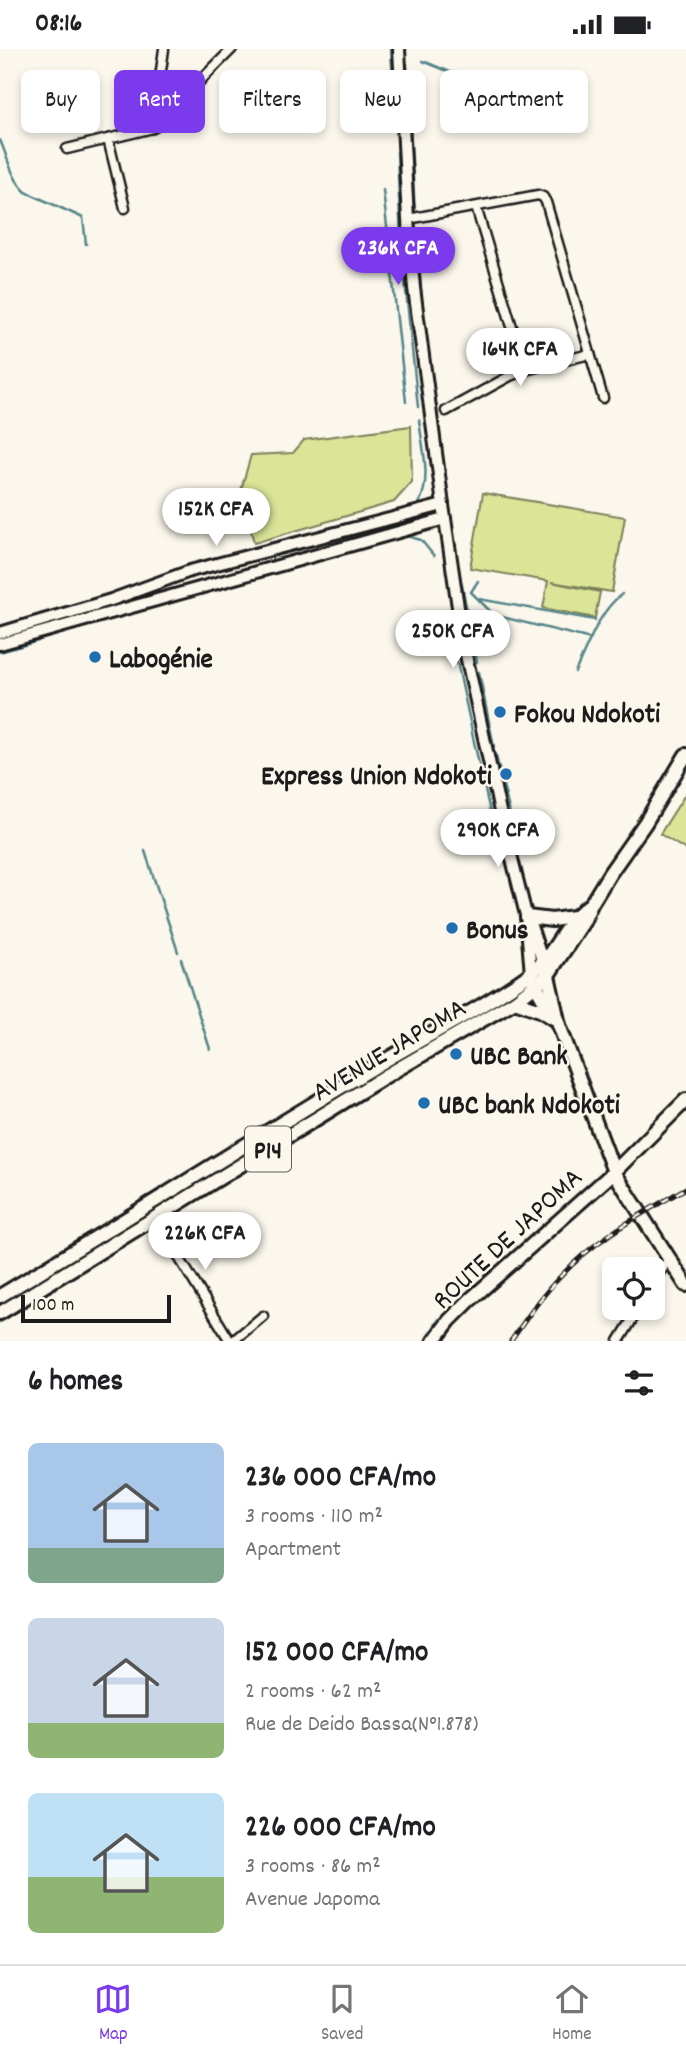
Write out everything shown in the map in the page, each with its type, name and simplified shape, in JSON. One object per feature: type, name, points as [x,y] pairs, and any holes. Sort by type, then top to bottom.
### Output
[{"type":"main road","points":[[399,49],[414,288],[463,641],[499,807],[526,916],[546,969],[558,1023],[614,1172],[686,1285]]},
{"type":"main road","points":[[0,633],[111,600],[190,571],[443,505]]},
{"type":"main road","points":[[0,644],[445,519]]},
{"type":"main road","name":"AVENUE JAPOMA","points":[[0,1313],[384,1077],[515,1001],[546,969],[583,922],[610,873],[645,823],[686,755]]},
{"type":"main road","name":"AVENUE JAPOMA","points":[[546,969],[574,917],[591,904]]},
{"type":"main road","points":[[526,916],[552,920],[574,917]]},
{"type":"main road","points":[[526,916],[533,980],[558,1023]]},
{"type":"main road","name":"AVENUE JAPOMA","points":[[0,1296],[371,1069],[492,999],[533,980]]},
{"type":"main road","points":[[515,1001],[540,1010],[558,1023]]},
{"type":"main road","name":"ROUTE DE JAPOMA","points":[[434,1341],[470,1300],[541,1234],[614,1172],[686,1100]]},
{"type":"street","points":[[161,70],[164,49]]},
{"type":"street","points":[[205,76],[232,49]]},
{"type":"street","points":[[67,149],[133,133]]},
{"type":"street","points":[[108,139],[125,208]]},
{"type":"street","points":[[408,219],[538,195],[543,197],[603,398]]},
{"type":"street","points":[[476,207],[525,370]]},
{"type":"street","points":[[446,411],[492,384],[525,370],[590,353]]},
{"type":"street","points":[[155,1218],[232,1341],[263,1316]]},
{"type":"street","points":[[665,1265],[669,1258]]},
{"type":"street","points":[[620,1341],[632,1320]]},
{"type":"green space","points":[[411,426],[412,482],[394,502],[254,543],[241,490],[251,455],[293,453],[304,440]]},
{"type":"green space","points":[[483,493],[625,517],[612,592],[551,582],[600,592],[595,618],[543,608],[548,581],[470,568]]},
{"type":"green space","points":[[686,793],[686,850],[660,834]]},
{"type":"waterway","points":[[391,49],[392,70]]},
{"type":"waterway","points":[[423,61],[445,70]]},
{"type":"waterway","points":[[407,64],[407,70]]},
{"type":"waterway","points":[[410,133],[415,213]]},
{"type":"waterway","points":[[0,140],[13,174],[26,192],[83,218],[86,244]]},
{"type":"waterway","points":[[397,152],[401,242],[418,407]]},
{"type":"waterway","points":[[383,190],[406,402]]},
{"type":"waterway","points":[[415,222],[425,330]]},
{"type":"waterway","points":[[419,420],[426,473],[419,503]]},
{"type":"waterway","points":[[403,535],[421,540],[434,556]]},
{"type":"waterway","points":[[454,545],[477,662]]},
{"type":"waterway","points":[[478,581],[471,592],[494,615],[591,639]]},
{"type":"waterway","points":[[575,672],[606,610],[622,594]]},
{"type":"waterway","points":[[479,599],[595,620]]},
{"type":"waterway","points":[[0,652],[38,641],[40,635]]},
{"type":"waterway","points":[[454,648],[472,731]]},
{"type":"waterway","points":[[479,672],[494,747]]},
{"type":"waterway","points":[[472,733],[490,812]]},
{"type":"waterway","points":[[496,756],[516,838]]},
{"type":"waterway","points":[[492,820],[498,843]]},
{"type":"waterway","points":[[145,851],[178,952]]},
{"type":"waterway","points":[[181,959],[210,1049]]},
{"type":"waterway","points":[[200,1199],[277,1152]]},
{"type":"waterway","points":[[160,1223],[184,1208]]},
{"type":"waterway","points":[[0,1322],[156,1226]]},
{"type":"waterway","points":[[425,1341],[439,1319]]},
{"type":"railway","points":[[511,1341],[534,1307],[575,1262],[620,1227],[686,1188]]},
{"type":"place","name":"Labogénie","points":[[95,657]]},
{"type":"place","name":"Fokou Ndokoti","points":[[500,712]]},
{"type":"place","name":"Express Union Ndokoti","points":[[506,774]]},
{"type":"place","name":"Bonus","points":[[452,928]]},
{"type":"place","name":"UBC Bank","points":[[456,1054]]},
{"type":"place","name":"UBC bank Ndokoti","points":[[424,1103]]}]
